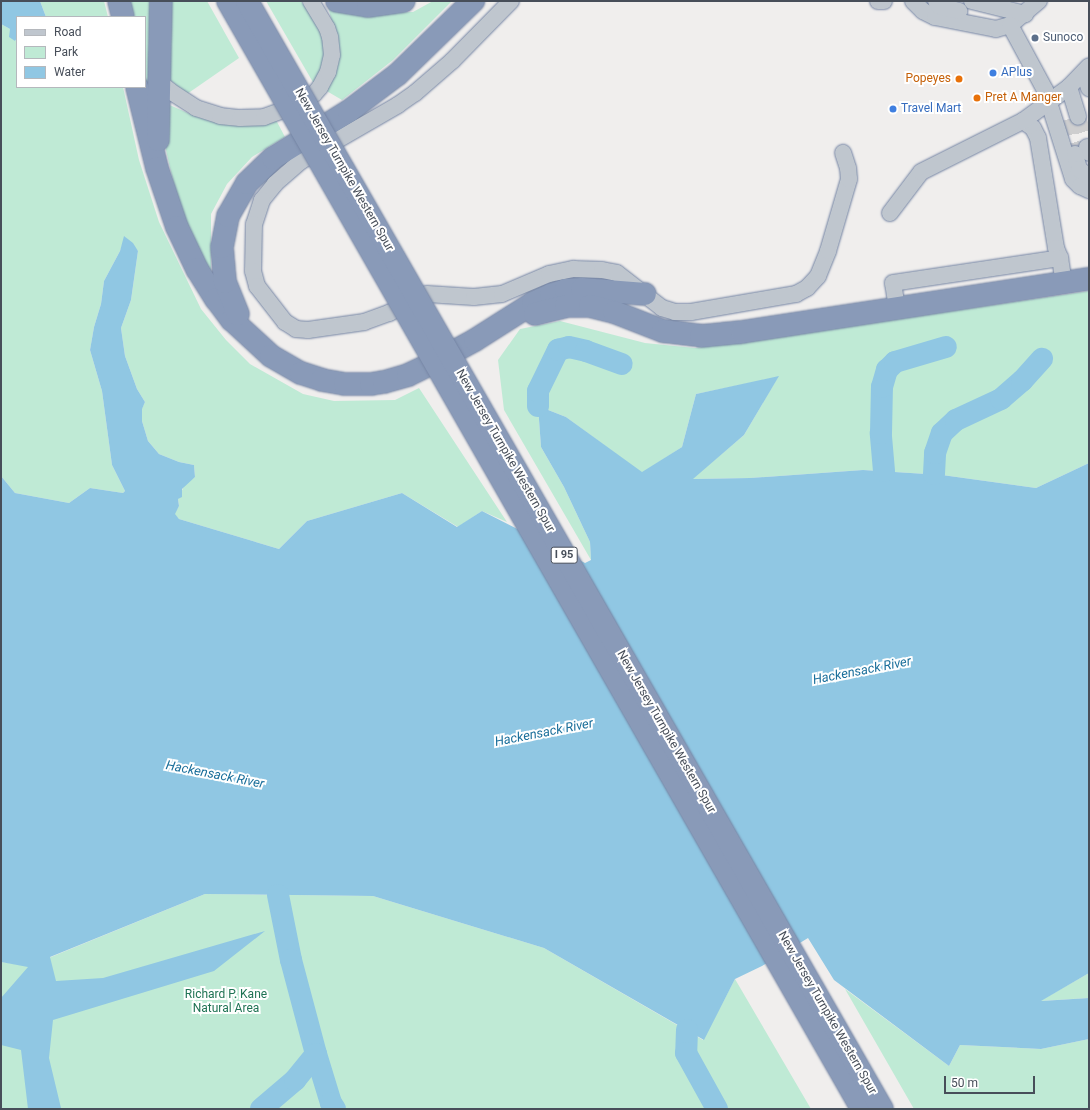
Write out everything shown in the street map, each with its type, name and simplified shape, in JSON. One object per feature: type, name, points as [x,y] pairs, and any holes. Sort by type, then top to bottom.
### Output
[{"type":"highway","points":[[119,1],[122,16]]},
{"type":"highway","points":[[161,1],[158,136],[168,200]]},
{"type":"highway","name":"New Jersey Turnpike Western Spur","points":[[228,1],[862,1109]]},
{"type":"highway","name":"New Jersey Turnpike Western Spur","points":[[247,1],[882,1109]]},
{"type":"highway","points":[[337,1],[368,6],[404,1]]},
{"type":"highway","points":[[253,339],[233,304],[222,270],[224,227],[240,193],[255,174],[272,158],[349,110],[398,74],[473,1]]},
{"type":"highway","points":[[137,88],[153,157],[168,200],[189,253],[206,284],[232,320],[271,356],[301,373],[333,383],[358,384],[384,382],[408,375],[475,340],[528,316],[566,306],[599,308],[663,331],[701,336],[742,332],[1089,279]]},
{"type":"highway","points":[[475,340],[533,303],[559,292],[589,289],[645,294]]},
{"type":"lane","points":[[159,82],[196,108],[220,116],[240,118],[264,117],[297,105],[314,94],[320,87],[328,72],[332,55],[330,37],[327,28],[311,1]]},
{"type":"lane","points":[[511,1],[457,56],[415,93],[398,105],[319,149],[292,168],[275,184],[262,200],[254,224],[252,261],[255,280],[257,286],[285,322],[302,330],[364,322],[378,318],[427,294],[474,297],[502,294],[549,274],[573,269],[602,270],[616,273],[662,308],[675,312],[691,312],[789,296],[807,288],[821,270],[848,185],[848,168],[843,153]]},
{"type":"lane","points":[[878,1],[884,1]]},
{"type":"lane","points":[[913,1],[929,14],[989,28],[1002,28],[1024,11]]},
{"type":"lane","points":[[936,1],[939,6],[998,19],[1024,11]]},
{"type":"lane","points":[[972,1],[1024,11]]},
{"type":"lane","points":[[1024,11],[1040,79],[1059,95],[1071,118]]},
{"type":"lane","points":[[890,213],[921,172],[1022,121],[1059,95],[1086,69]]},
{"type":"lane","points":[[1086,69],[1089,88]]},
{"type":"lane","points":[[1059,95],[1074,179],[1080,186],[1089,190]]},
{"type":"lane","points":[[1022,121],[1033,128],[1038,138],[1056,248],[1060,258],[1064,282]]},
{"type":"lane","points":[[1083,150],[1079,169],[1089,177]]},
{"type":"lane","points":[[897,308],[893,283],[1060,258]]},
{"type":"green space","points":[[40,1],[104,1],[108,16],[46,16]]},
{"type":"green space","points":[[124,1],[150,1],[154,93],[146,88],[146,16],[128,16]]},
{"type":"green space","points":[[168,1],[207,1],[239,58],[187,94],[170,80],[167,60]]},
{"type":"green space","points":[[266,1],[301,1],[322,31],[326,60],[314,84]]},
{"type":"green space","points":[[433,1],[452,1],[393,60],[342,100],[325,90],[340,52],[328,7],[362,13],[413,12]]},
{"type":"green space","points":[[1,24],[10,29],[15,41],[16,40],[16,88],[123,88],[139,160],[159,222],[201,309],[226,340],[250,364],[303,394],[334,401],[395,400],[419,388],[507,522],[482,511],[458,527],[402,493],[307,521],[279,549],[179,519],[174,514],[179,506],[178,499],[185,484],[195,477],[194,465],[179,462],[159,454],[148,441],[142,421],[142,408],[145,402],[137,389],[125,356],[121,328],[131,300],[138,251],[125,237],[120,251],[104,281],[101,304],[94,327],[90,350],[102,391],[112,465],[125,491],[123,493],[90,488],[69,503],[15,493],[1,476]]},
{"type":"green space","points":[[165,103],[197,117],[266,124],[276,120],[285,137],[252,157],[227,184],[211,214],[211,280],[180,211],[166,150]]},
{"type":"green space","points":[[1089,291],[1089,463],[1036,488],[942,475],[863,470],[750,478],[692,479],[744,435],[778,377],[696,394],[682,447],[642,473],[566,417],[538,406],[541,447],[564,487],[590,542],[591,560],[504,410],[498,360],[520,329],[560,321],[645,343],[695,348]]},
{"type":"green space","name":"Richard P. Kane Natural Area","points":[[205,894],[373,896],[544,948],[703,1040],[735,979],[811,1109],[1,1109],[1,962],[29,966]]},
{"type":"green space","points":[[1089,973],[1089,998],[1040,1001]]},
{"type":"green space","points":[[845,989],[949,1066],[960,1045],[1041,1049],[1089,1039],[1089,1109],[914,1109]]},
{"type":"water","points":[[1,1],[40,1],[46,16],[16,16],[15,41],[9,37],[10,29],[1,24]]},
{"type":"water","name":"Hackensack River","points":[[124,236],[133,243],[138,251],[131,300],[121,328],[125,356],[137,389],[145,402],[142,409],[142,421],[148,441],[159,454],[179,462],[194,465],[195,477],[182,489],[182,497],[178,499],[179,506],[175,514],[179,519],[279,549],[307,521],[402,493],[457,527],[482,511],[585,563],[591,560],[590,542],[564,487],[541,447],[538,406],[566,417],[642,472],[682,447],[696,394],[779,376],[744,435],[693,479],[750,478],[863,470],[942,475],[1036,488],[1089,463],[1089,973],[1041,1001],[1089,998],[1089,1039],[1041,1049],[960,1045],[949,1066],[834,980],[808,938],[762,966],[735,979],[704,1040],[544,948],[373,896],[205,894],[50,957],[56,981],[103,978],[265,931],[214,971],[53,1020],[49,1058],[61,1108],[28,1109],[21,1050],[1,1045],[1,998],[28,967],[1,962],[1,476],[15,493],[69,503],[90,488],[123,493],[125,491],[112,465],[102,391],[90,350],[94,327],[101,304],[104,281],[120,251]]},
{"type":"waterway","points":[[538,406],[538,391],[558,350],[569,347],[586,351],[622,364]]},
{"type":"waterway","points":[[884,471],[881,433],[882,387],[887,370],[895,362],[946,347]]},
{"type":"waterway","points":[[934,474],[935,453],[942,433],[956,420],[1001,399],[1022,381],[1042,359]]},
{"type":"waterway","points":[[278,895],[291,960],[316,1054],[331,1103],[335,1109]]},
{"type":"waterway","points":[[687,1030],[686,1053],[717,1109]]},
{"type":"waterway","points":[[261,1109],[295,1080],[316,1054]]},
{"type":"tunnel","points":[[1078,117],[1087,147]]},
{"type":"tunnel","points":[[1065,120],[1074,151]]},
{"type":"place","name":"Sunoco","points":[[1035,38]]},
{"type":"place","name":"APlus","points":[[993,73]]},
{"type":"place","name":"Popeyes","points":[[959,79]]},
{"type":"place","name":"Pret A Manger","points":[[977,98]]},
{"type":"place","name":"Travel Mart","points":[[893,109]]}]
